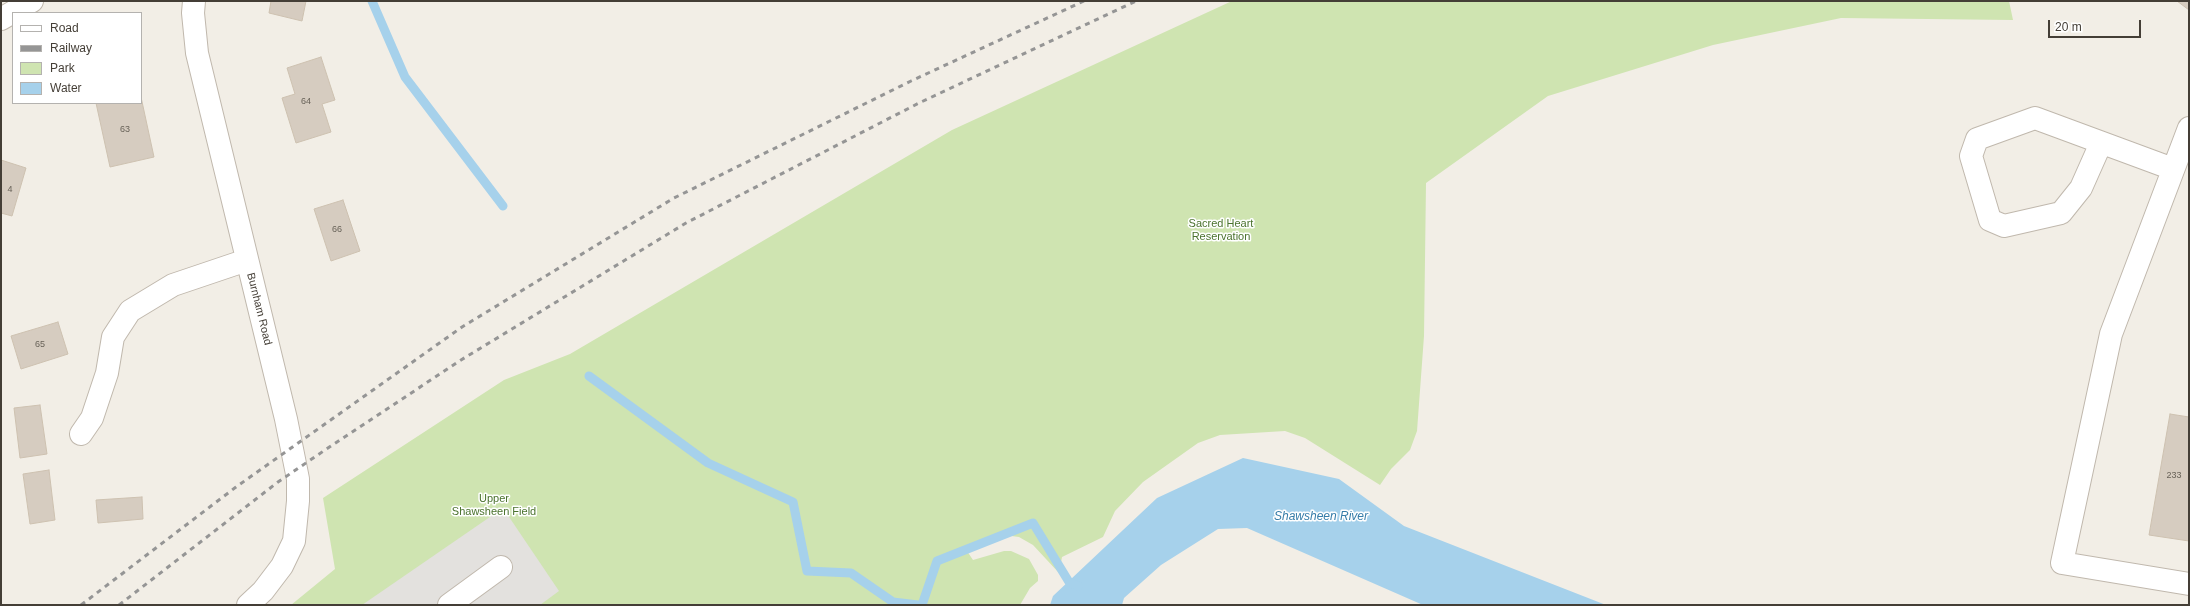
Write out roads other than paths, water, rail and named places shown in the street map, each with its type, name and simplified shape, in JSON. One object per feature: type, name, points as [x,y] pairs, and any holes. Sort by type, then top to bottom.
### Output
[{"type":"street","points":[[13,12],[32,1]]},
{"type":"street","name":"Burnham Road","points":[[194,1],[193,13],[197,53],[286,419],[298,479],[294,541],[282,566],[263,591],[248,605]]},
{"type":"street","points":[[1,19],[12,13]]},
{"type":"street","points":[[2101,143],[2080,188],[2061,213],[2004,226],[1990,220],[1971,156],[1977,139],[2035,118],[2173,169]]},
{"type":"street","points":[[2189,128],[2111,334],[2062,562],[2189,584]]},
{"type":"street","points":[[81,434],[92,418],[107,373],[113,337],[130,311],[173,285],[247,260]]},
{"type":"street","points":[[450,605],[502,567]]},
{"type":"water","name":"Shawsheen River","points":[[1243,458],[1339,479],[1404,526],[1606,605],[1423,605],[1247,528],[1218,529],[1161,565],[1124,598],[1122,605],[1050,605],[1053,596],[1157,498]]},
{"type":"waterway","points":[[372,1],[405,77],[503,206]]},
{"type":"waterway","points":[[589,376],[708,463],[793,502],[807,571],[851,573],[893,602],[918,605]]},
{"type":"waterway","points":[[922,605],[937,561],[1033,523],[1069,582],[1078,586]]},
{"type":"railway","points":[[81,605],[236,487],[462,327],[674,198],[911,81],[1084,1]]},
{"type":"railway","points":[[119,605],[278,482],[325,450],[461,360],[686,223],[919,103],[1136,1]]},
{"type":"park label","name":"Sacred Heart Reservation","points":[[1221,230]]},
{"type":"park label","name":"Upper Shawsheen Field","points":[[494,505]]}]
